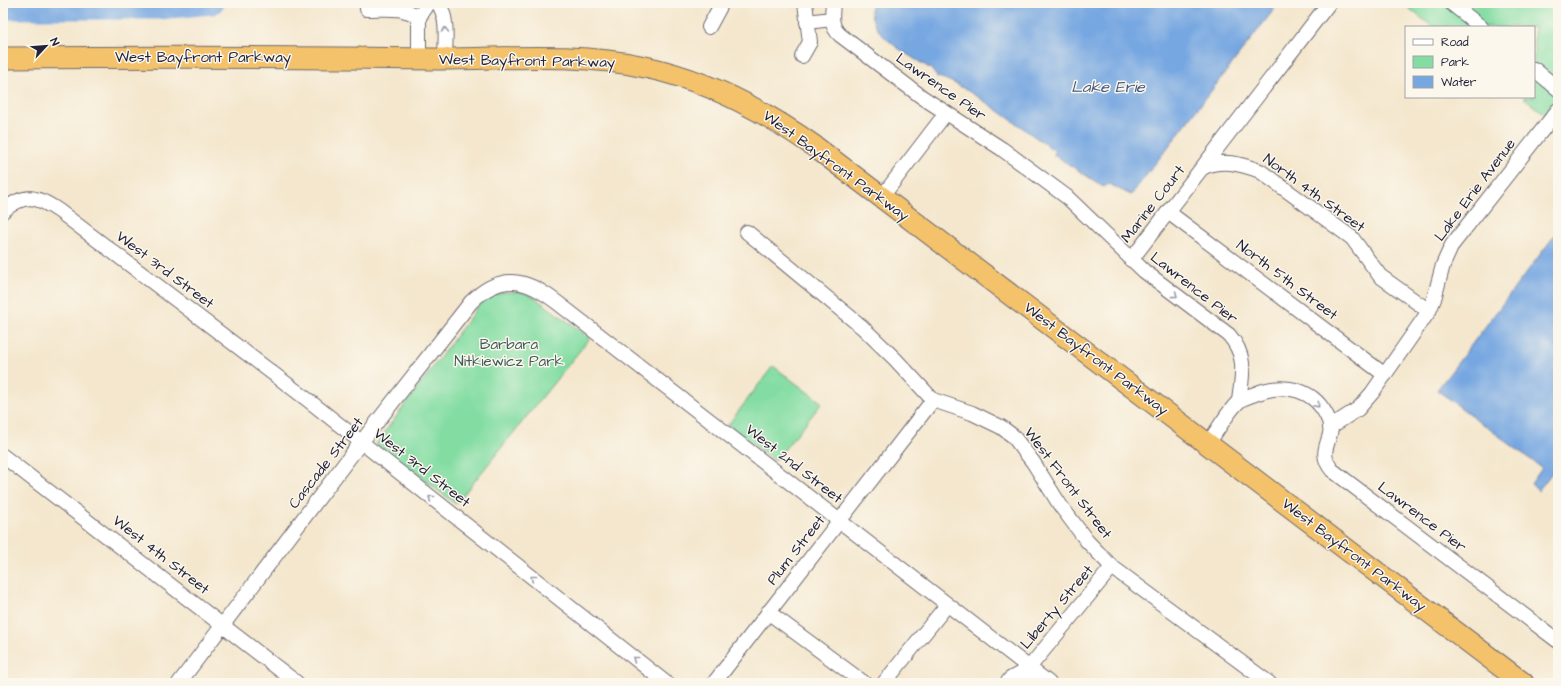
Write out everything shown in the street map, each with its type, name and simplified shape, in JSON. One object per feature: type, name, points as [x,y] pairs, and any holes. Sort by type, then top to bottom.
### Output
[{"type":"highway","name":"West Bayfront Parkway","points":[[3,58],[288,57],[601,59],[663,72],[715,90],[764,113],[814,146],[1522,683]]},
{"type":"street","points":[[370,3],[367,9],[413,10],[429,3]]},
{"type":"street","points":[[438,3],[443,10],[445,20],[445,59]]},
{"type":"street","points":[[708,27],[722,3]]},
{"type":"street","points":[[802,56],[810,42],[805,3]]},
{"type":"street","points":[[807,22],[832,19],[833,3]]},
{"type":"street","name":"Marine Court","points":[[1131,260],[1329,3]]},
{"type":"street","points":[[1451,3],[1480,26]]},
{"type":"street","points":[[413,10],[419,59]]},
{"type":"street","name":"Lawrence Pier","points":[[832,19],[834,30],[840,35],[946,113],[1014,158],[1067,197],[1131,260],[1229,335],[1235,342],[1242,357],[1243,365],[1239,401]]},
{"type":"street","points":[[1535,70],[1558,88]]},
{"type":"street","name":"Lake Erie Avenue","points":[[1330,427],[1358,409],[1385,375],[1429,311],[1434,299],[1443,264],[1452,245],[1558,110]]},
{"type":"street","points":[[881,198],[946,113]]},
{"type":"street","name":"North 4th Street","points":[[1202,168],[1216,163],[1232,163],[1260,171],[1352,238],[1380,276],[1429,311]]},
{"type":"street","name":"West 3rd Street","points":[[3,211],[19,201],[30,198],[41,199],[59,211],[361,442],[666,683]]},
{"type":"street","name":"North 5th Street","points":[[1168,212],[1385,375]]},
{"type":"street","name":"West Front Street","points":[[747,232],[862,327],[895,359],[933,400],[972,413],[1001,427],[1013,436],[1033,462],[1060,505],[1087,541],[1112,567],[1269,683]]},
{"type":"street","name":"Cascade Street","points":[[178,683],[361,442],[471,302],[492,288],[514,280]]},
{"type":"street","name":"West 2nd Street","points":[[514,280],[538,289],[1028,669],[1049,683]]},
{"type":"street","points":[[1208,444],[1239,401],[1258,393],[1277,388],[1297,389],[1304,393],[1319,406],[1329,421],[1330,427]]},
{"type":"street","name":"Plum Street","points":[[714,683],[933,400]]},
{"type":"street","name":"Lawrence Pier","points":[[1330,427],[1324,449],[1324,458],[1332,470],[1558,641]]},
{"type":"street","name":"West 4th Street","points":[[3,456],[297,683]]},
{"type":"street","name":"Liberty Street","points":[[1007,683],[1010,679],[1028,669],[1112,567]]},
{"type":"street","points":[[884,683],[947,605]]},
{"type":"street","points":[[768,612],[864,683]]},
{"type":"street","name":"Liberty Street","points":[[1028,669],[1028,683]]},
{"type":"green space","points":[[1402,3],[1558,3],[1558,124],[1524,98],[1535,98],[1535,26],[1432,26]]},
{"type":"green space","name":"Barbara Nitkiewicz Park","points":[[503,292],[520,292],[531,295],[590,338],[456,504],[376,444],[479,305],[492,296]]},
{"type":"green space","points":[[773,366],[822,403],[775,461],[728,425]]},
{"type":"water","name":"Lake Erie","points":[[872,3],[1279,3],[1131,195],[1109,184],[1104,187],[1054,155],[1055,151],[996,109],[948,80],[937,77],[931,69],[901,50],[881,34],[871,14]]},
{"type":"water","points":[[1558,231],[1558,465],[1538,491],[1531,484],[1542,468],[1437,390]]},
{"type":"waterway","points":[[3,8],[160,8],[212,3]]}]
